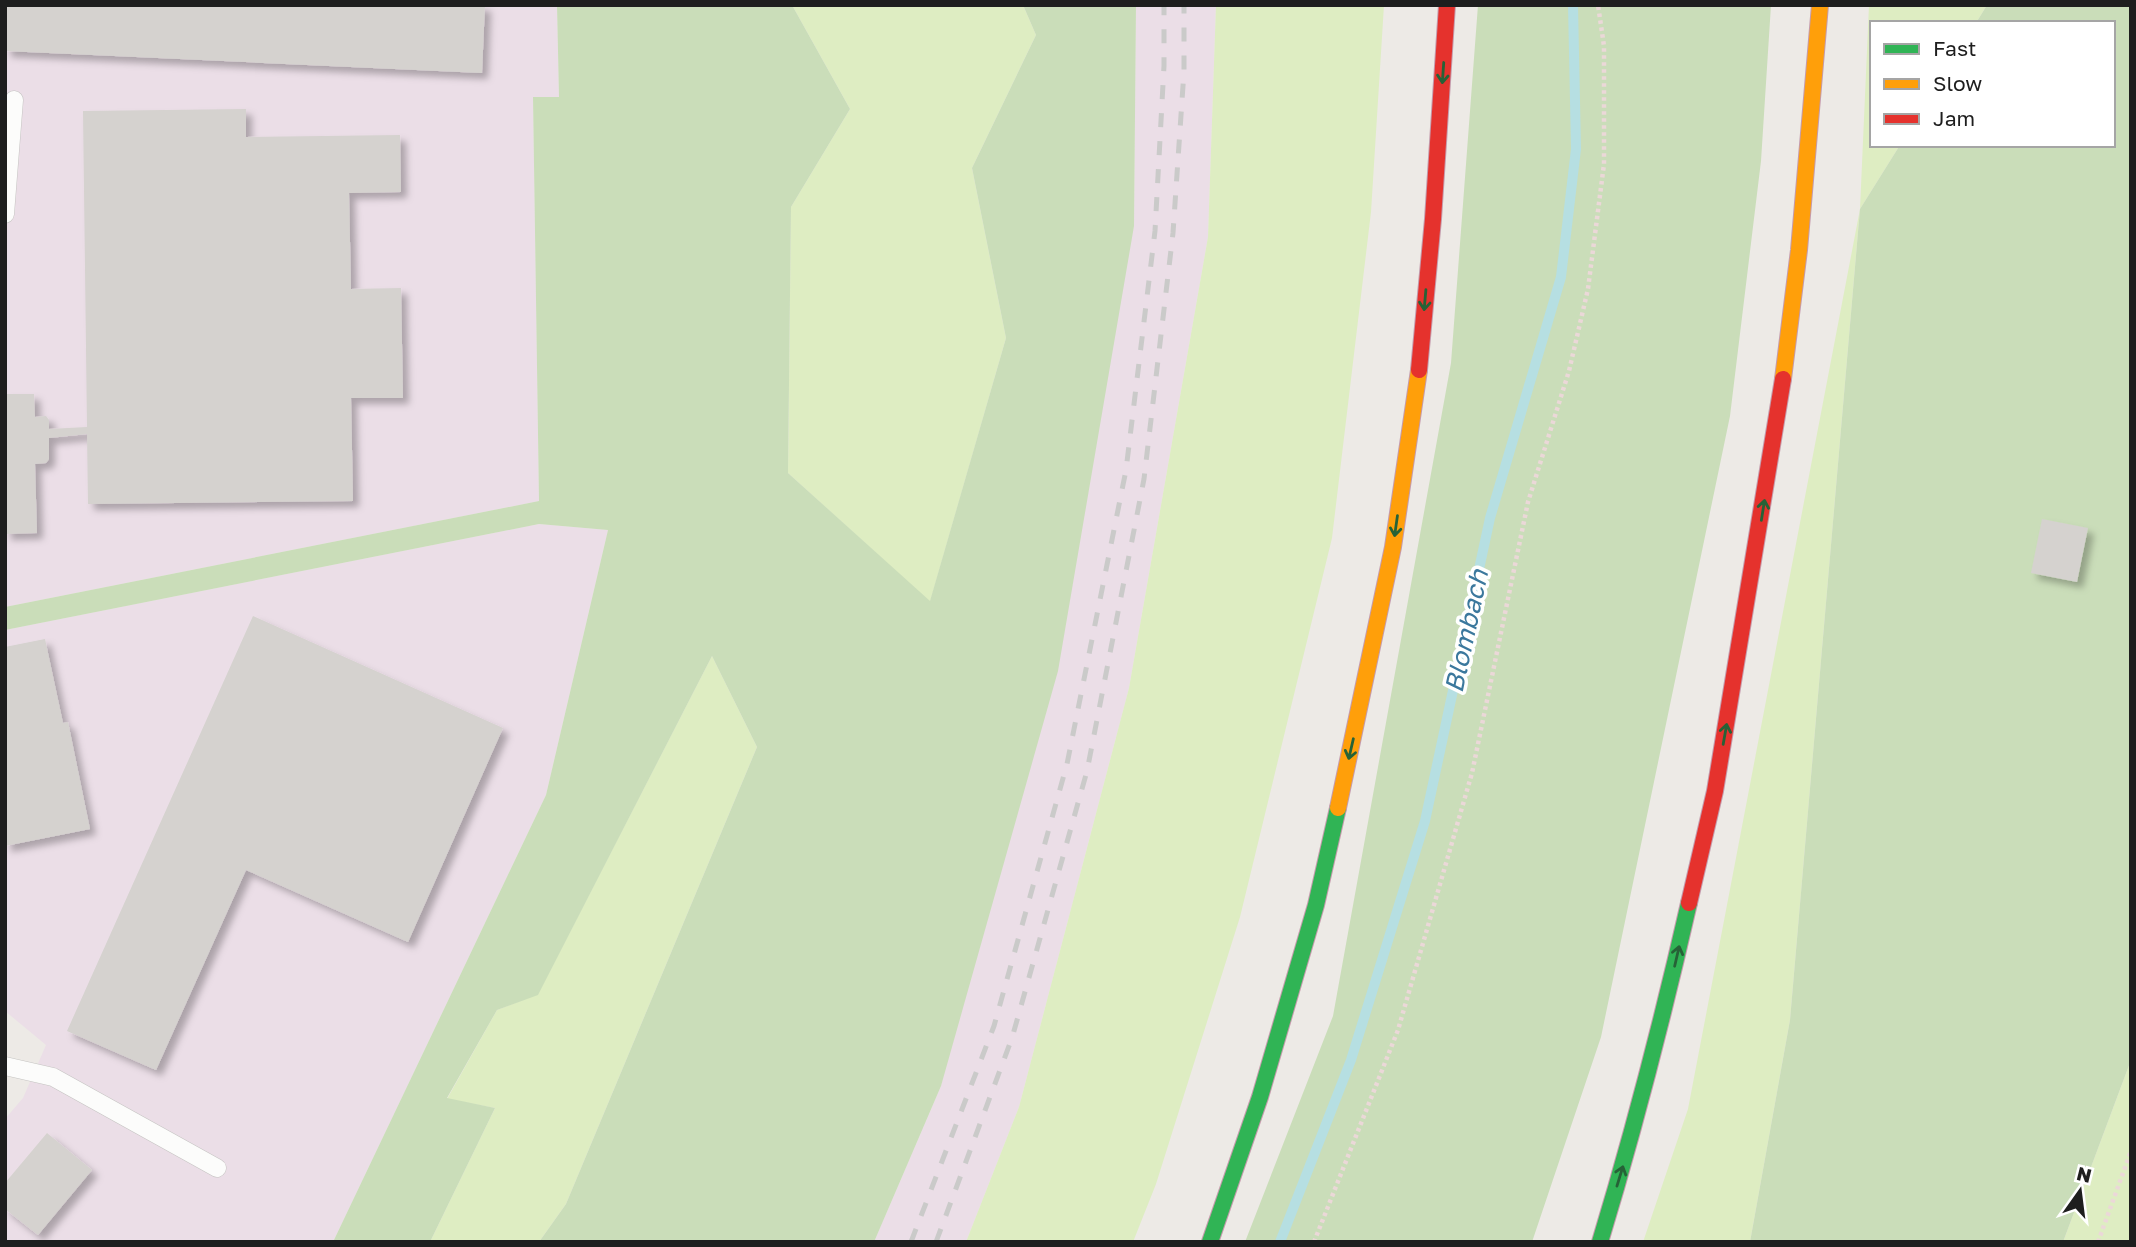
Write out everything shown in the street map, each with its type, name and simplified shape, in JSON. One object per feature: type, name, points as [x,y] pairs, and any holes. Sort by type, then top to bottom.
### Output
[{"type":"highway","points":[[1210,1242],[1260,1097],[1316,905],[1393,547],[1417,386],[1433,219],[1447,5]]},
{"type":"highway","points":[[1600,1242],[1628,1150],[1665,1007],[1718,777],[1782,390],[1800,250],[1820,5]]},
{"type":"lane","points":[[5,214],[14,100]]},
{"type":"lane","points":[[5,1066],[53,1077],[216,1168]]},
{"type":"path","points":[[1314,1242],[1398,1030],[1472,773],[1528,502],[1569,371],[1588,289],[1604,164],[1604,46],[1598,5]]},
{"type":"path","points":[[2098,1242],[2131,1151]]},
{"type":"shaded area","points":[[5,5],[557,5],[559,98],[533,97],[539,501],[5,607]]},
{"type":"shaded area","points":[[1136,5],[1216,5],[1208,237],[1129,688],[1019,1107],[966,1242],[874,1242],[941,1086],[1134,226]]},
{"type":"shaded area","points":[[539,524],[608,530],[546,795],[333,1242],[5,1242],[5,1119],[23,1098],[46,1045],[5,1011],[5,630]]},
{"type":"green space","points":[[557,5],[792,5],[850,109],[791,207],[788,473],[930,601],[1006,338],[972,168],[1036,35],[1023,5],[1136,5],[1134,226],[1058,671],[941,1086],[874,1242],[539,1242],[566,1204],[757,747],[712,656],[538,995],[497,1010],[447,1098],[495,1108],[430,1242],[333,1242],[546,795],[608,530],[539,524],[5,630],[5,607],[539,501],[533,97],[559,97]]},
{"type":"green space","points":[[792,5],[1023,5],[1036,35],[972,168],[1006,338],[930,602],[788,473],[791,207],[850,109]]},
{"type":"green space","points":[[1216,5],[1384,5],[1371,212],[1332,538],[1240,917],[1156,1184],[1133,1242],[966,1242],[1019,1107],[1129,688],[1208,237]]},
{"type":"green space","points":[[1478,5],[1771,5],[1761,161],[1730,416],[1601,1037],[1532,1242],[1245,1242],[1333,1016],[1451,363]]},
{"type":"green space","points":[[1869,5],[1987,5],[1977,21],[1870,21],[1870,147],[1899,147],[1860,209]]},
{"type":"green space","points":[[1987,5],[2131,5],[2131,1060],[2063,1242],[1750,1242],[1790,1020],[1860,209],[1899,147],[2115,147],[2115,21],[1977,21]]},
{"type":"green space","points":[[1860,209],[1790,1020],[1750,1242],[1643,1242],[1688,1109]]},
{"type":"green space","points":[[712,656],[757,747],[566,1204],[539,1242],[430,1242],[495,1108],[447,1099],[497,1010],[538,994]]},
{"type":"green space","points":[[2131,1060],[2131,1242],[2063,1242]]},
{"type":"building","points":[[5,5],[485,5],[482,73],[5,51]]},
{"type":"building","points":[[246,109],[246,137],[400,135],[401,192],[349,193],[351,289],[401,288],[403,398],[351,398],[353,501],[88,504],[87,434],[49,438],[49,459],[46,463],[35,464],[37,533],[5,534],[5,394],[34,394],[35,417],[46,416],[49,429],[87,427],[83,111]]},
{"type":"building","points":[[2042,519],[2088,528],[2077,582],[2031,573]]},
{"type":"building","points":[[253,616],[503,728],[408,942],[246,870],[156,1070],[67,1031]]},
{"type":"building","points":[[45,639],[63,723],[68,722],[90,829],[5,846],[5,647]]},
{"type":"building","points":[[47,1133],[92,1170],[38,1235],[5,1209],[5,1183]]},
{"type":"waterway","name":"Blombach","points":[[1280,1242],[1351,1060],[1425,821],[1490,518],[1561,277],[1576,149],[1573,5]]},
{"type":"railway","points":[[911,1242],[994,1026],[1067,764],[1126,470],[1155,231],[1164,66],[1164,5]]},
{"type":"railway","points":[[936,1242],[1012,1038],[1087,771],[1144,479],[1173,233],[1184,71],[1184,5]]},
{"type":"traffic: fast","points":[[1210,1242],[1260,1097],[1316,905],[1338,808]]},
{"type":"traffic: fast","points":[[1600,1242],[1625,1158],[1689,903]]},
{"type":"traffic: slow","points":[[1783,379],[1799,250],[1820,5]]},
{"type":"traffic: slow","points":[[1338,808],[1393,547],[1419,370]]},
{"type":"traffic: jam","points":[[1419,370],[1433,219],[1447,5]]},
{"type":"traffic: jam","points":[[1689,903],[1715,791],[1783,379]]}]
